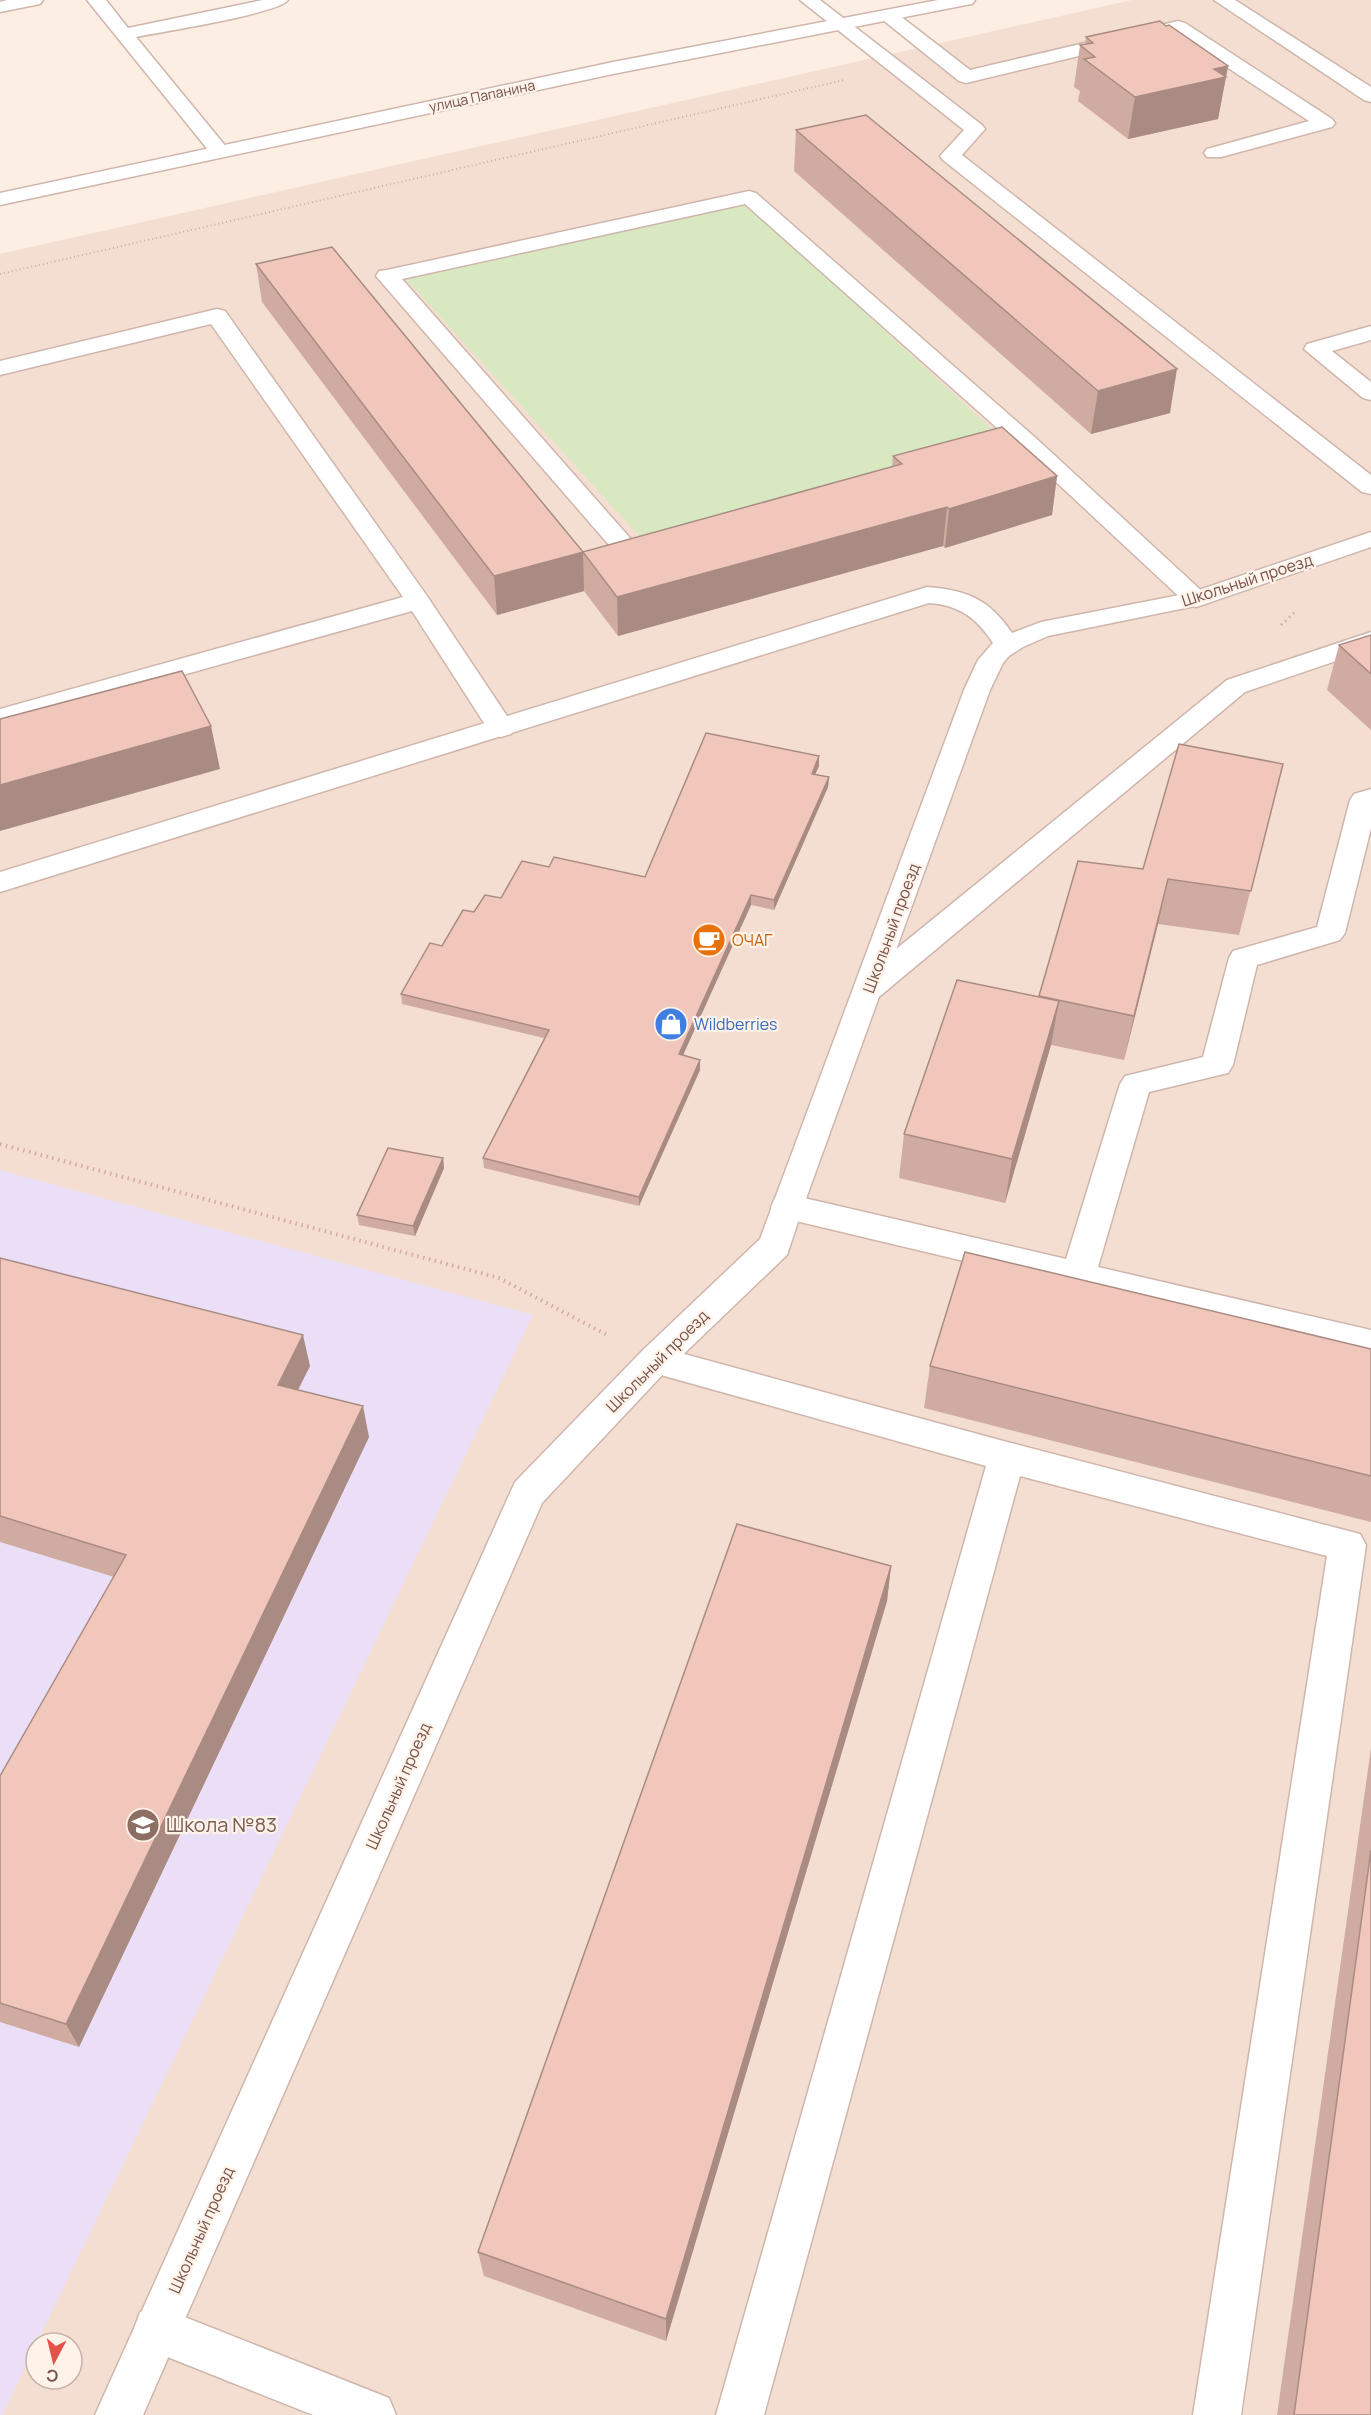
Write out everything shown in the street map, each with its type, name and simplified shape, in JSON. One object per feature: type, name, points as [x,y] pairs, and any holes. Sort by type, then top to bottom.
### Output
[{"type":"street","points":[[0,7],[29,0]]},
{"type":"street","points":[[96,0],[220,152]]},
{"type":"street","points":[[124,34],[264,6],[279,0]]},
{"type":"street","points":[[809,0],[975,129],[950,156],[1371,487]]},
{"type":"street","name":"улица Папанина","points":[[0,199],[613,68],[966,0]]},
{"type":"street","points":[[1223,0],[1371,96]]},
{"type":"street","points":[[889,16],[966,77],[1178,27],[1325,123],[1214,153]]},
{"type":"street","points":[[677,542],[631,555],[387,276],[748,196],[1031,446],[1196,598]]},
{"type":"street","points":[[0,368],[218,316],[418,600],[501,728]]},
{"type":"street","points":[[1371,333],[1316,349],[1371,393]]},
{"type":"street","points":[[962,465],[1031,446]]},
{"type":"street","name":"Школьный проезд","points":[[119,2415],[528,1493],[655,1360],[775,1246],[787,1207],[984,672],[991,660],[1007,645],[1041,630],[1196,598],[1371,539]]},
{"type":"street","points":[[0,882],[927,595],[950,596],[981,610],[1007,645]]},
{"type":"street","points":[[0,718],[418,600]]},
{"type":"street","points":[[869,988],[1236,686],[1371,640]]},
{"type":"street","points":[[1078,1276],[1136,1084],[1217,1065],[1244,958],[1330,933],[1364,800],[1371,798]]},
{"type":"street","points":[[787,1207],[1371,1344]]},
{"type":"street","points":[[655,1360],[1007,1458],[1347,1545],[1217,2415]]},
{"type":"street","points":[[740,2415],[1007,1458]]},
{"type":"street","points":[[157,2329],[372,2415]]},
{"type":"path","points":[[0,274],[895,68]]},
{"type":"path","points":[[0,1144],[499,1278],[655,1360]]},
{"type":"shaded area","points":[[1132,0],[1371,0],[1371,2415],[0,2415],[0,254]]},
{"type":"shaded area","name":"Школа №83","points":[[0,1170],[533,1315],[43,2331],[24,2331],[24,2369],[0,2415]]},
{"type":"green space","points":[[745,203],[1004,440],[642,539],[406,279]]},
{"type":"building","points":[[1160,21],[1228,66],[1214,69],[1226,77],[1135,97],[1084,59],[1095,57],[1080,45],[1093,43],[1086,37]]},
{"type":"building","points":[[866,115],[1177,369],[1098,391],[796,130]]},
{"type":"building","points":[[332,247],[583,552],[494,576],[256,264]]},
{"type":"building","points":[[1002,427],[1057,476],[949,509],[947,507],[617,597],[583,552],[902,464],[893,456]]},
{"type":"building","points":[[1371,635],[1371,674],[1339,645]]},
{"type":"building","points":[[182,671],[211,726],[0,785],[0,719]]},
{"type":"building","points":[[706,733],[819,756],[812,774],[829,777],[774,900],[751,895],[679,1054],[700,1060],[639,1197],[483,1158],[549,1030],[401,994],[430,943],[442,946],[463,910],[474,912],[485,895],[501,898],[522,861],[549,867],[554,857],[645,877]]},
{"type":"building","points":[[1179,744],[1283,764],[1251,891],[1168,879],[1134,1016],[1039,996],[1078,861],[1143,869]]},
{"type":"building","points":[[957,980],[1059,1001],[1012,1159],[904,1134]]},
{"type":"building","points":[[388,1148],[443,1158],[413,1226],[357,1215]]},
{"type":"building","points":[[965,1252],[1371,1349],[1371,1476],[930,1366]]},
{"type":"building","points":[[0,1258],[303,1335],[278,1385],[363,1406],[66,2024],[0,2003],[0,1776],[126,1555],[0,1516]]},
{"type":"building","points":[[737,1524],[891,1566],[666,2319],[478,2252]]},
{"type":"building","points":[[1371,1850],[1371,2415],[1294,2415]]},
{"type":"place","name":"ОЧАГ","points":[[709,940]]},
{"type":"place","name":"Wildberries","points":[[671,1024]]},
{"type":"place","name":"Школа №83","points":[[143,1825]]}]
